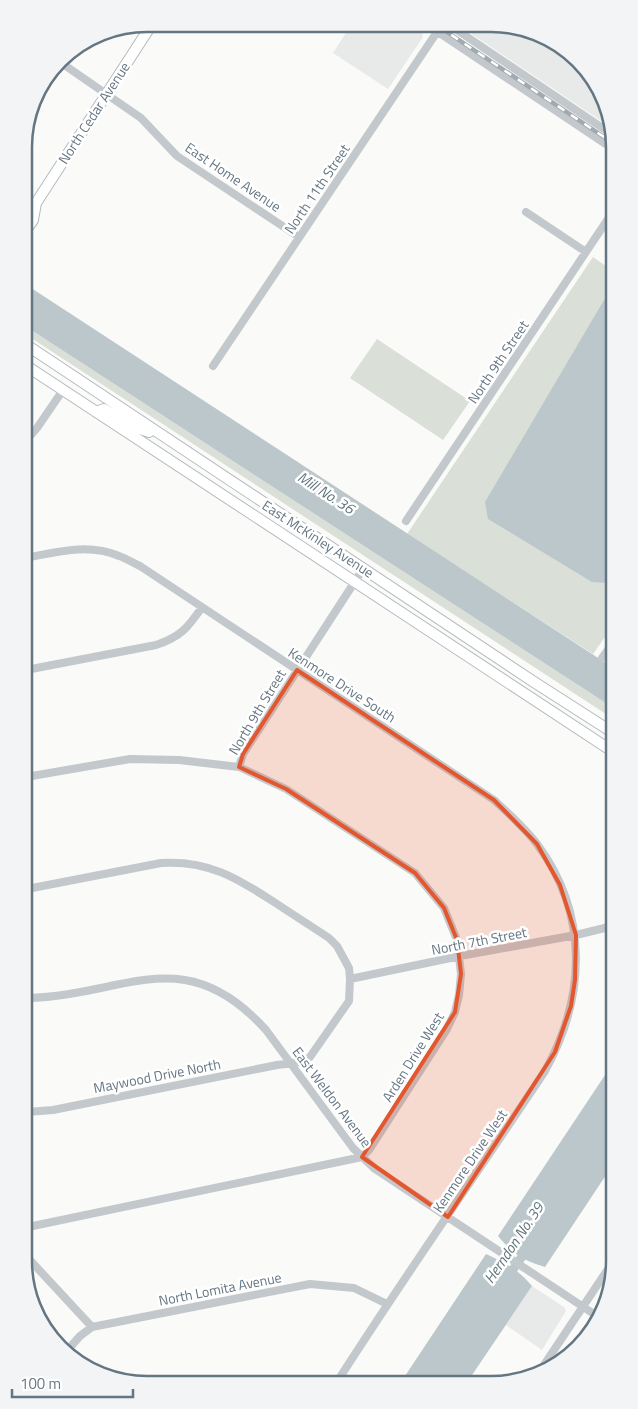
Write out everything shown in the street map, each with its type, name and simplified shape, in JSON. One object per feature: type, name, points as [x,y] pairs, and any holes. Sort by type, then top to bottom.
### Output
[{"type":"main road","name":"North Cedar Avenue","points":[[33,220],[36,203],[146,33]]},
{"type":"main road","name":"East McKinley Avenue","points":[[33,349],[605,728]]},
{"type":"main road","name":"East McKinley Avenue","points":[[33,370],[605,747]]},
{"type":"main road","points":[[96,412],[104,409],[110,411],[134,427],[164,437]]},
{"type":"main road","points":[[593,739],[605,743]]},
{"type":"street","name":"North 11th Street","points":[[213,366],[436,32]]},
{"type":"street","points":[[445,32],[606,144]]},
{"type":"street","points":[[461,32],[604,129]]},
{"type":"street","name":"East Home Avenue","points":[[66,66],[141,118],[177,156],[299,237]]},
{"type":"street","points":[[526,212],[586,252]]},
{"type":"street","name":"North 9th Street","points":[[406,521],[606,222]]},
{"type":"street","points":[[33,433],[63,390]]},
{"type":"street","name":"Kenmore Drive South","points":[[33,557],[76,549],[98,550],[118,555],[140,566],[494,800],[517,821],[537,844],[549,863],[560,885],[576,935]]},
{"type":"street","name":"North 9th Street","points":[[239,767],[243,754],[363,569]]},
{"type":"street","points":[[33,669],[169,641],[181,634],[192,623],[202,607]]},
{"type":"street","points":[[602,658],[606,653]]},
{"type":"street","name":"Arden Drive West","points":[[32,776],[130,759],[179,760],[239,767],[286,789],[416,873],[444,908],[453,927],[460,956],[459,995],[447,1029],[369,1150],[362,1157]]},
{"type":"street","points":[[32,888],[161,863],[176,862],[210,867],[229,874],[245,883],[329,938],[337,946],[349,968],[349,1002],[310,1057],[302,1063],[292,1065]]},
{"type":"street","name":"North 7th Street","points":[[350,979],[605,928]]},
{"type":"street","name":"Kenmore Drive West","points":[[341,1376],[556,1052],[572,1006],[575,980],[576,935]]},
{"type":"street","name":"East Weldon Avenue","points":[[32,998],[60,995],[136,980],[176,978],[192,981],[211,988],[235,1001],[266,1030],[353,1148],[375,1169],[594,1314]]},
{"type":"street","name":"Maywood Drive North","points":[[32,1112],[53,1110],[277,1065],[292,1065]]},
{"type":"street","points":[[32,1226],[362,1157]]},
{"type":"street","points":[[32,1262],[92,1327]]},
{"type":"street","points":[[546,1363],[604,1275]]},
{"type":"street","name":"North Lomita Avenue","points":[[70,1347],[92,1327],[310,1284],[354,1288],[387,1304]]},
{"type":"highlighted area","points":[[297,670],[494,800],[537,844],[560,885],[576,935],[575,980],[571,1006],[555,1052],[448,1217],[362,1157],[455,1012],[461,974],[457,940],[444,908],[415,873],[286,789],[239,767],[243,754]]},
{"type":"shaded area","points":[[346,32],[421,32],[423,37],[388,89],[333,53]]},
{"type":"shaded area","points":[[469,32],[491,32],[521,36],[535,41],[561,56],[582,77],[597,103],[603,122]]},
{"type":"shaded area","points":[[593,257],[606,266],[606,636],[593,654],[407,534]]},
{"type":"shaded area","points":[[33,331],[606,703],[605,714],[33,339]]},
{"type":"shaded area","points":[[377,339],[470,401],[443,440],[350,378]]},
{"type":"shaded area","points":[[532,1286],[564,1307],[566,1311],[542,1350],[506,1325]]},
{"type":"water","name":"Mill No. 36","points":[[33,289],[606,663],[606,703],[33,331]]},
{"type":"water","points":[[604,300],[606,301],[606,583],[592,582],[488,519],[485,502]]},
{"type":"water","points":[[605,1075],[605,1176],[545,1267],[518,1256],[498,1236]]},
{"type":"water","points":[[486,1254],[511,1267],[532,1286],[471,1376],[405,1376]]},
{"type":"waterway","name":"Herndon No. 39","points":[[507,1278],[528,1248]]},
{"type":"railway","points":[[447,32],[605,138]]}]
